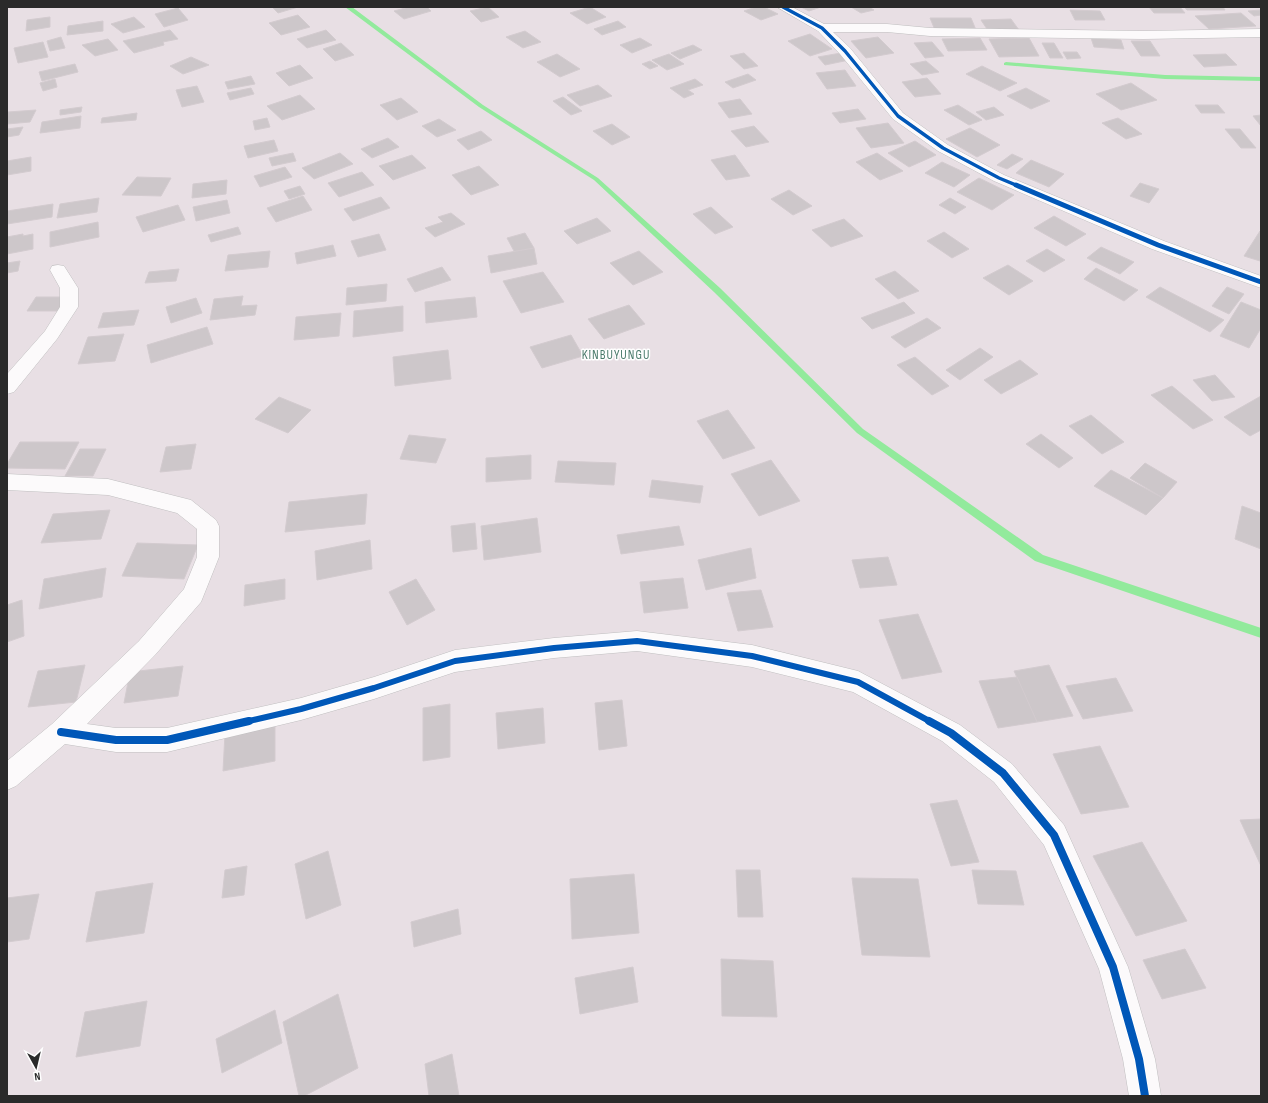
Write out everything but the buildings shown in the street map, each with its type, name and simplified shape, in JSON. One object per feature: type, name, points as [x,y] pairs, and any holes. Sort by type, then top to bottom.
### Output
[{"type":"street","points":[[783,7],[822,28],[845,50],[898,116],[943,148],[999,178],[1158,245],[1261,282]]},
{"type":"street","points":[[822,28],[886,28],[930,32],[1104,34],[1261,33]]},
{"type":"street","points":[[7,387],[51,334],[69,307],[69,288],[58,270]]},
{"type":"street","points":[[7,482],[108,487],[184,506],[208,526],[208,557],[193,594],[146,648],[61,732],[7,777]]},
{"type":"street","points":[[61,732],[116,740],[167,740],[308,707],[374,688],[455,661],[554,648],[637,642],[752,656],[858,682],[951,733],[1003,773],[1054,835],[1113,967],[1139,1059],[1145,1096]]},
{"type":"waterway","points":[[348,7],[481,106],[596,179],[717,290],[860,431],[1039,558],[1261,633]]},
{"type":"waterway","points":[[1006,64],[1165,77],[1261,79]]},
{"type":"cycle path","points":[[783,7],[822,28],[845,51],[898,116],[943,148],[999,178],[1158,245],[1261,282]]},
{"type":"cycle path","points":[[61,732],[116,740],[167,740],[301,709],[374,688],[455,661],[554,648],[637,641],[752,656],[858,682],[951,733],[1003,773],[1054,835],[1113,967],[1139,1059],[1145,1096]]},
{"type":"district","name":"KINBUYUNGU","points":[[616,355]]}]
